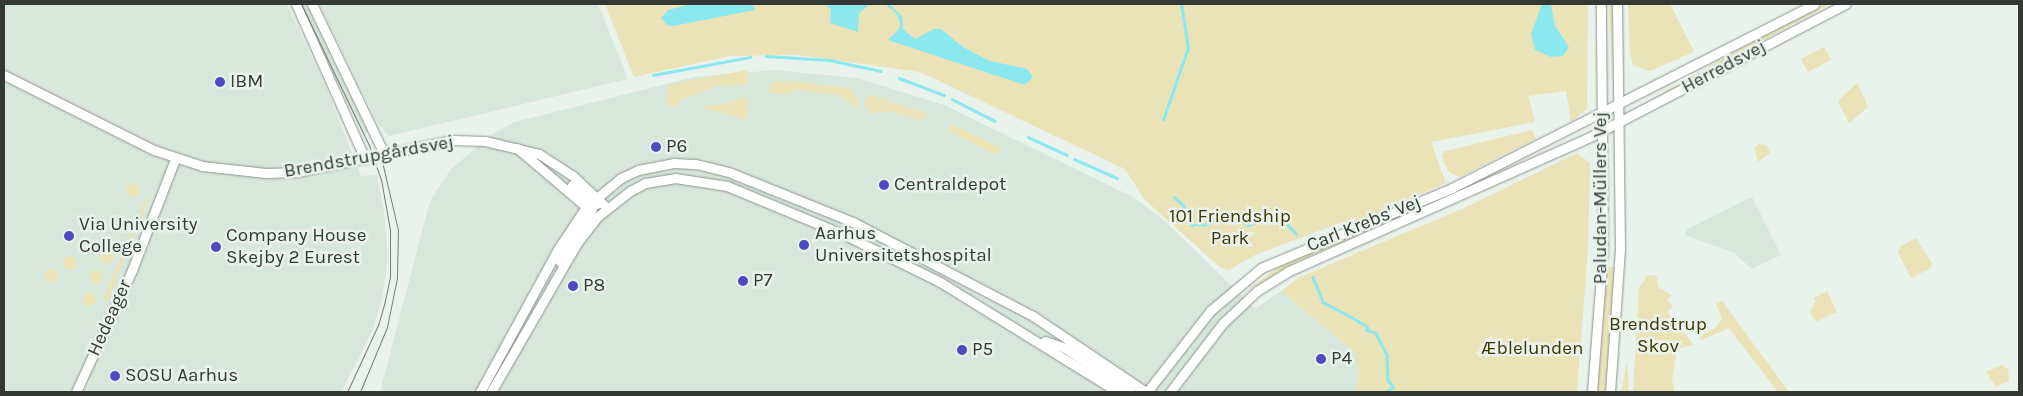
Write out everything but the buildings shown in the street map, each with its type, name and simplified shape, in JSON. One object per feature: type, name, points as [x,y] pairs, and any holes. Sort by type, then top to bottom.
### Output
[{"type":"street","points":[[296,4],[365,159]]},
{"type":"street","points":[[312,4],[385,156]]},
{"type":"street","name":"Paludan-Müllers Vej","points":[[1592,392],[1603,248],[1601,4]]},
{"type":"street","name":"Paludan-Müllers Vej","points":[[1610,392],[1619,273],[1619,122],[1616,4]]},
{"type":"street","name":"Herredsvej","points":[[1618,105],[1814,4]]},
{"type":"street","name":"Herredsvej","points":[[1601,131],[1846,4]]},
{"type":"street","name":"Brendstrupgårdsvej","points":[[4,75],[175,158],[219,168],[266,174],[297,172],[385,156],[453,140],[485,141],[515,146],[539,154],[573,176],[593,206]]},
{"type":"street","name":"Carl Krebs' Vej","points":[[1146,392],[1210,310],[1261,268],[1280,257],[1440,194],[1618,105]]},
{"type":"street","name":"Carl Krebs' Vej","points":[[1170,392],[1223,323],[1271,282],[1316,258],[1601,131]]},
{"type":"street","name":"Brendstrupgårdsvej","points":[[515,146],[593,206]]},
{"type":"street","name":"Hedeager","points":[[76,392],[132,270],[175,158]]},
{"type":"street","points":[[480,392],[558,249],[593,206],[621,178],[656,165],[696,164],[740,176],[853,222],[982,288],[1085,349],[1146,392]]},
{"type":"street","points":[[593,206],[606,207],[630,191],[660,179],[687,178],[727,186],[802,214],[940,282],[1118,392]]},
{"type":"street","points":[[593,206],[606,207]]},
{"type":"street","points":[[491,392],[551,287],[571,239],[593,206]]},
{"type":"street","points":[[1032,338],[1065,348],[1131,392]]},
{"type":"street","points":[[1070,361],[1107,392]]},
{"type":"shaded area","points":[[4,4],[287,4],[326,87],[361,176],[377,175],[385,218],[388,256],[382,300],[372,332],[341,392],[4,392]]},
{"type":"shaded area","points":[[299,4],[309,4],[372,131],[363,134]]},
{"type":"shaded area","points":[[319,4],[598,4],[628,79],[389,136],[378,124]]},
{"type":"shaded area","name":"Aarhus Universitetshospital","points":[[774,70],[857,78],[944,105],[1133,197],[1166,222],[1255,309],[1281,291],[1355,353],[1359,369],[1356,392],[380,392],[430,201],[451,169],[494,133],[515,122],[694,77]]},
{"type":"shaded area","points":[[1752,197],[1781,255],[1752,269],[1734,253],[1685,235],[1687,229]]},
{"type":"green space","name":"101 Friendship Park","points":[[605,4],[1588,4],[1587,109],[1571,122],[1566,91],[1528,96],[1535,122],[1431,142],[1446,183],[1361,220],[1340,223],[1255,255],[1228,270],[1221,268],[1145,200],[1125,169],[920,72],[798,55],[730,56],[634,77]]},
{"type":"green space","points":[[1609,4],[1612,4],[1612,86],[1611,41]]},
{"type":"green space","points":[[1628,4],[1670,4],[1694,52],[1650,71],[1633,65],[1630,54]]},
{"type":"green space","points":[[1824,4],[1830,4],[1639,107],[1776,28]]},
{"type":"green space","points":[[1824,47],[1831,60],[1808,72],[1801,59]]},
{"type":"green space","points":[[747,70],[748,85],[716,86],[681,100],[675,107],[666,105],[668,85]]},
{"type":"green space","points":[[791,81],[850,88],[856,95],[860,110],[838,95],[793,90],[788,95],[768,93],[771,82]]},
{"type":"green space","points":[[1857,83],[1868,107],[1849,123],[1838,101]]},
{"type":"green space","points":[[868,94],[926,113],[927,115],[923,121],[887,111],[870,114],[864,103]]},
{"type":"green space","points":[[748,97],[747,120],[699,107],[717,105]]},
{"type":"green space","points":[[952,124],[1002,148],[996,155],[952,133],[947,129]]},
{"type":"green space","points":[[1584,126],[1460,191],[1298,261],[1245,292],[1285,262]]},
{"type":"green space","points":[[1532,130],[1536,139],[1460,177],[1449,172],[1443,161],[1442,155],[1445,151]]},
{"type":"green space","points":[[1759,144],[1766,145],[1770,153],[1758,162],[1755,148]]},
{"type":"green space","name":"Æblelunden","points":[[1577,153],[1590,163],[1588,249],[1577,392],[1356,392],[1359,369],[1355,353],[1281,291],[1300,277],[1464,208]]},
{"type":"green space","points":[[130,183],[136,183],[140,190],[136,197],[130,197],[126,193],[126,187]]},
{"type":"green space","points":[[150,197],[108,301],[103,299],[145,200]]},
{"type":"green space","points":[[1916,238],[1932,264],[1931,268],[1911,278],[1898,252],[1901,246]]},
{"type":"green space","points":[[104,250],[110,250],[114,257],[110,264],[104,264],[100,260],[100,254]]},
{"type":"green space","points":[[67,256],[73,256],[77,263],[73,270],[67,270],[63,266],[63,260]]},
{"type":"green space","points":[[1607,267],[1615,267],[1607,376],[1605,392],[1597,392]]},
{"type":"green space","points":[[48,269],[54,269],[58,276],[54,283],[48,283],[44,279],[44,273]]},
{"type":"green space","points":[[93,270],[99,270],[103,277],[99,284],[93,284],[89,280],[89,274]]},
{"type":"green space","name":"Brendstrup Skov","points":[[1656,275],[1659,288],[1672,295],[1667,299],[1673,307],[1667,311],[1694,345],[1677,349],[1672,381],[1675,392],[1633,392],[1639,288],[1647,276]]},
{"type":"green space","points":[[1827,291],[1837,312],[1816,322],[1810,312],[1816,301],[1814,298]]},
{"type":"green space","points":[[86,292],[92,292],[96,299],[92,306],[86,306],[82,302],[82,296]]},
{"type":"green space","name":"Brendstrup Skov","points":[[1722,301],[1789,392],[1778,392],[1729,328],[1702,340],[1699,337],[1715,328],[1722,319],[1716,304]]},
{"type":"green space","points":[[1627,362],[1629,392],[1621,392]]},
{"type":"green space","points":[[2002,365],[2008,369],[2009,381],[1996,387],[1986,372]]},
{"type":"water","points":[[692,4],[752,4],[755,10],[673,26],[667,25],[661,18],[668,10]]},
{"type":"water","points":[[826,4],[889,4],[902,16],[903,29],[915,39],[934,29],[941,29],[963,47],[990,61],[1027,69],[1033,77],[1025,85],[888,40],[899,29],[900,22],[895,12],[886,5],[869,5],[859,13],[858,32],[830,23],[831,10]]},
{"type":"water","points":[[1542,4],[1551,4],[1555,26],[1569,47],[1563,56],[1551,57],[1535,50],[1531,34]]},
{"type":"waterway","points":[[1163,120],[1188,48],[1181,4]]},
{"type":"waterway","points":[[766,56],[829,60],[881,71]]},
{"type":"waterway","points":[[653,75],[750,57]]},
{"type":"waterway","points":[[899,78],[944,95]]},
{"type":"waterway","points":[[952,99],[995,121]]},
{"type":"waterway","points":[[1028,137],[1067,155]]},
{"type":"waterway","points":[[1074,159],[1117,178]]},
{"type":"waterway","points":[[1174,197],[1184,206],[1187,220],[1192,225],[1203,225],[1232,214],[1237,222],[1243,220],[1248,225],[1279,215],[1296,234]]},
{"type":"waterway","points":[[1313,277],[1323,302],[1367,326],[1367,330],[1376,333],[1387,355],[1388,380],[1393,387],[1387,392]]},
{"type":"tram line","points":[[301,4],[369,145],[381,179],[390,230],[390,277],[385,301],[378,325],[347,392]]},
{"type":"tram line","points":[[360,392],[387,327],[397,278],[398,230],[382,161]]},
{"type":"place","name":"IBM","points":[[220,82]]},
{"type":"place","name":"P6","points":[[656,147]]},
{"type":"place","name":"Centraldepot","points":[[884,185]]},
{"type":"place","name":"Via University College","points":[[69,236]]},
{"type":"place","name":"Aarhus Universitetshospital","points":[[804,245]]},
{"type":"place","name":"Company House Skejby 2 Eurest","points":[[216,247]]},
{"type":"place","name":"P7","points":[[743,281]]},
{"type":"place","name":"P8","points":[[573,286]]},
{"type":"place","name":"P5","points":[[962,350]]},
{"type":"place","name":"P4","points":[[1321,359]]},
{"type":"place","name":"SOSU Aarhus","points":[[115,376]]}]
